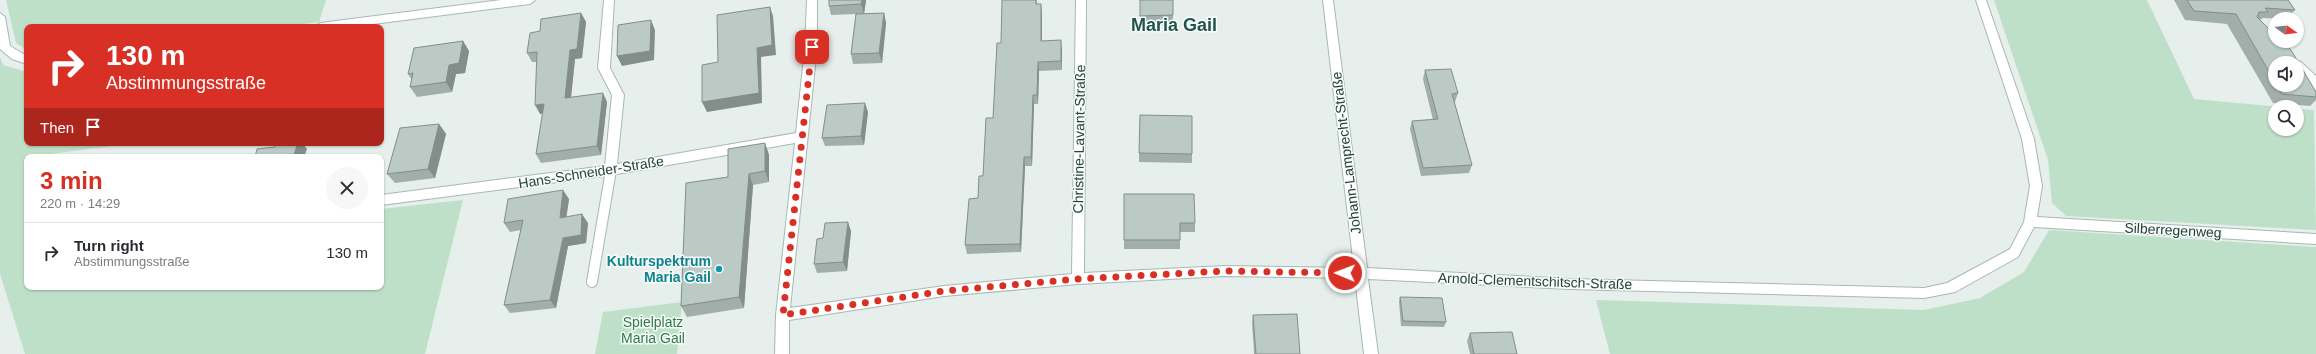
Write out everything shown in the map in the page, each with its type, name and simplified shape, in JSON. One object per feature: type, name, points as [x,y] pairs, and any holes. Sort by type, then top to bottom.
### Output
[{"type":"street","points":[[343,24],[530,0]]},
{"type":"street","points":[[609,0],[604,68],[618,95],[612,170]]},
{"type":"street","points":[[782,354],[783,315],[801,137],[812,47],[812,0]]},
{"type":"street","name":"Christine-Lavant-Straße","points":[[1078,279],[1081,0]]},
{"type":"street","name":"Johann-Lamprecht-Straße","points":[[1328,0],[1371,354]]},
{"type":"street","name":"Arnold-Clementschitsch-Straße","points":[[783,315],[944,291],[1078,279],[1224,271],[1360,273],[1570,284],[1924,293],[1950,288],[2014,253],[2030,222],[2036,186],[2028,139],[1980,0]]},
{"type":"street","points":[[0,17],[5,48],[16,56],[24,59]]},
{"type":"street","points":[[2304,71],[2312,79],[2316,86]]},
{"type":"street","name":"Hans-Schneider-Straße","points":[[384,200],[612,170],[801,137]]},
{"type":"street","name":"Silberregenweg","points":[[2030,222],[2316,239]]},
{"type":"lane","points":[[592,282],[612,170]]},
{"type":"green space","points":[[6,0],[326,0],[319,22],[304,24],[24,24],[24,48],[16,43]]},
{"type":"green space","points":[[1994,0],[2147,0],[2194,99],[2268,106],[2268,136],[2304,136],[2304,109],[2314,110],[2316,230],[2066,216],[2052,203],[2048,160]]},
{"type":"green space","points":[[0,57],[3,65],[24,71],[24,146],[113,146],[50,154],[24,154],[24,290],[384,290],[384,209],[463,200],[425,354],[25,354],[0,274]]},
{"type":"green space","points":[[2049,230],[2316,247],[2316,354],[1610,354],[1596,300],[1924,310],[1980,298],[2024,272]]},
{"type":"green space","name":"Spielplatz Maria Gail","points":[[682,302],[677,354],[595,354],[603,312]]},
{"type":"building","points":[[829,0],[862,0],[861,4],[829,6]]},
{"type":"building","points":[[1002,0],[1036,0],[1036,4],[1041,4],[1041,41],[1061,40],[1061,61],[1038,62],[1037,95],[1033,95],[1031,157],[1024,157],[1020,244],[965,245],[969,199],[978,198],[979,176],[983,176],[986,118],[993,118],[997,43],[1001,43]]},
{"type":"building","points":[[1140,0],[1173,0],[1173,15],[1140,16]]},
{"type":"building","points":[[2187,0],[2288,0],[2295,10],[2265,8],[2268,12],[2259,12],[2257,17],[2268,28],[2268,48],[2289,48],[2295,56],[2268,56],[2268,70],[2236,14],[2194,11]]},
{"type":"building","points":[[770,7],[772,45],[757,48],[759,93],[702,102],[702,65],[718,62],[717,15]]},
{"type":"building","points":[[581,13],[577,49],[570,50],[565,98],[603,93],[597,146],[536,154],[544,104],[535,105],[537,52],[527,53],[530,33],[540,31],[541,19]]},
{"type":"building","points":[[884,13],[879,53],[851,54],[856,14]]},
{"type":"building","points":[[651,20],[650,51],[617,56],[618,25]]},
{"type":"building","points":[[463,41],[459,63],[449,65],[446,82],[410,87],[413,73],[408,74],[414,48]]},
{"type":"building","points":[[1451,69],[1458,93],[1452,94],[1472,165],[1423,168],[1412,121],[1438,119],[1425,70]]},
{"type":"building","points":[[2304,72],[2316,92],[2316,97],[2282,94],[2281,92],[2304,92]]},
{"type":"building","points":[[865,103],[861,136],[822,138],[827,105]]},
{"type":"building","points":[[1140,115],[1192,116],[1192,154],[1139,153]]},
{"type":"building","points":[[439,124],[428,169],[387,174],[400,128]]},
{"type":"building","points":[[765,143],[765,171],[749,174],[739,297],[681,306],[686,183],[728,177],[728,149]]},
{"type":"building","points":[[297,146],[294,154],[256,154],[257,149]]},
{"type":"building","points":[[563,190],[560,218],[582,214],[581,235],[563,238],[550,300],[504,305],[523,220],[504,223],[508,199]]},
{"type":"building","points":[[1124,194],[1194,194],[1195,223],[1180,223],[1180,240],[1124,240]]},
{"type":"building","points":[[848,222],[843,262],[814,264],[817,239],[823,238],[825,223]]},
{"type":"building","points":[[1400,297],[1442,298],[1446,322],[1403,321]]},
{"type":"building","points":[[1297,314],[1300,354],[1256,354],[1253,315]]},
{"type":"building","points":[[1512,332],[1517,354],[1474,354],[1470,333]]},
{"type":"place","name":"Kulturspektrum Maria Gail","points":[[719,269]]},
{"type":"district","name":"Maria Gail","points":[[1174,25]]},
{"type":"route","points":[[812,47],[801,137],[783,315],[944,291],[1078,279],[1224,271],[1345,273]]}]
